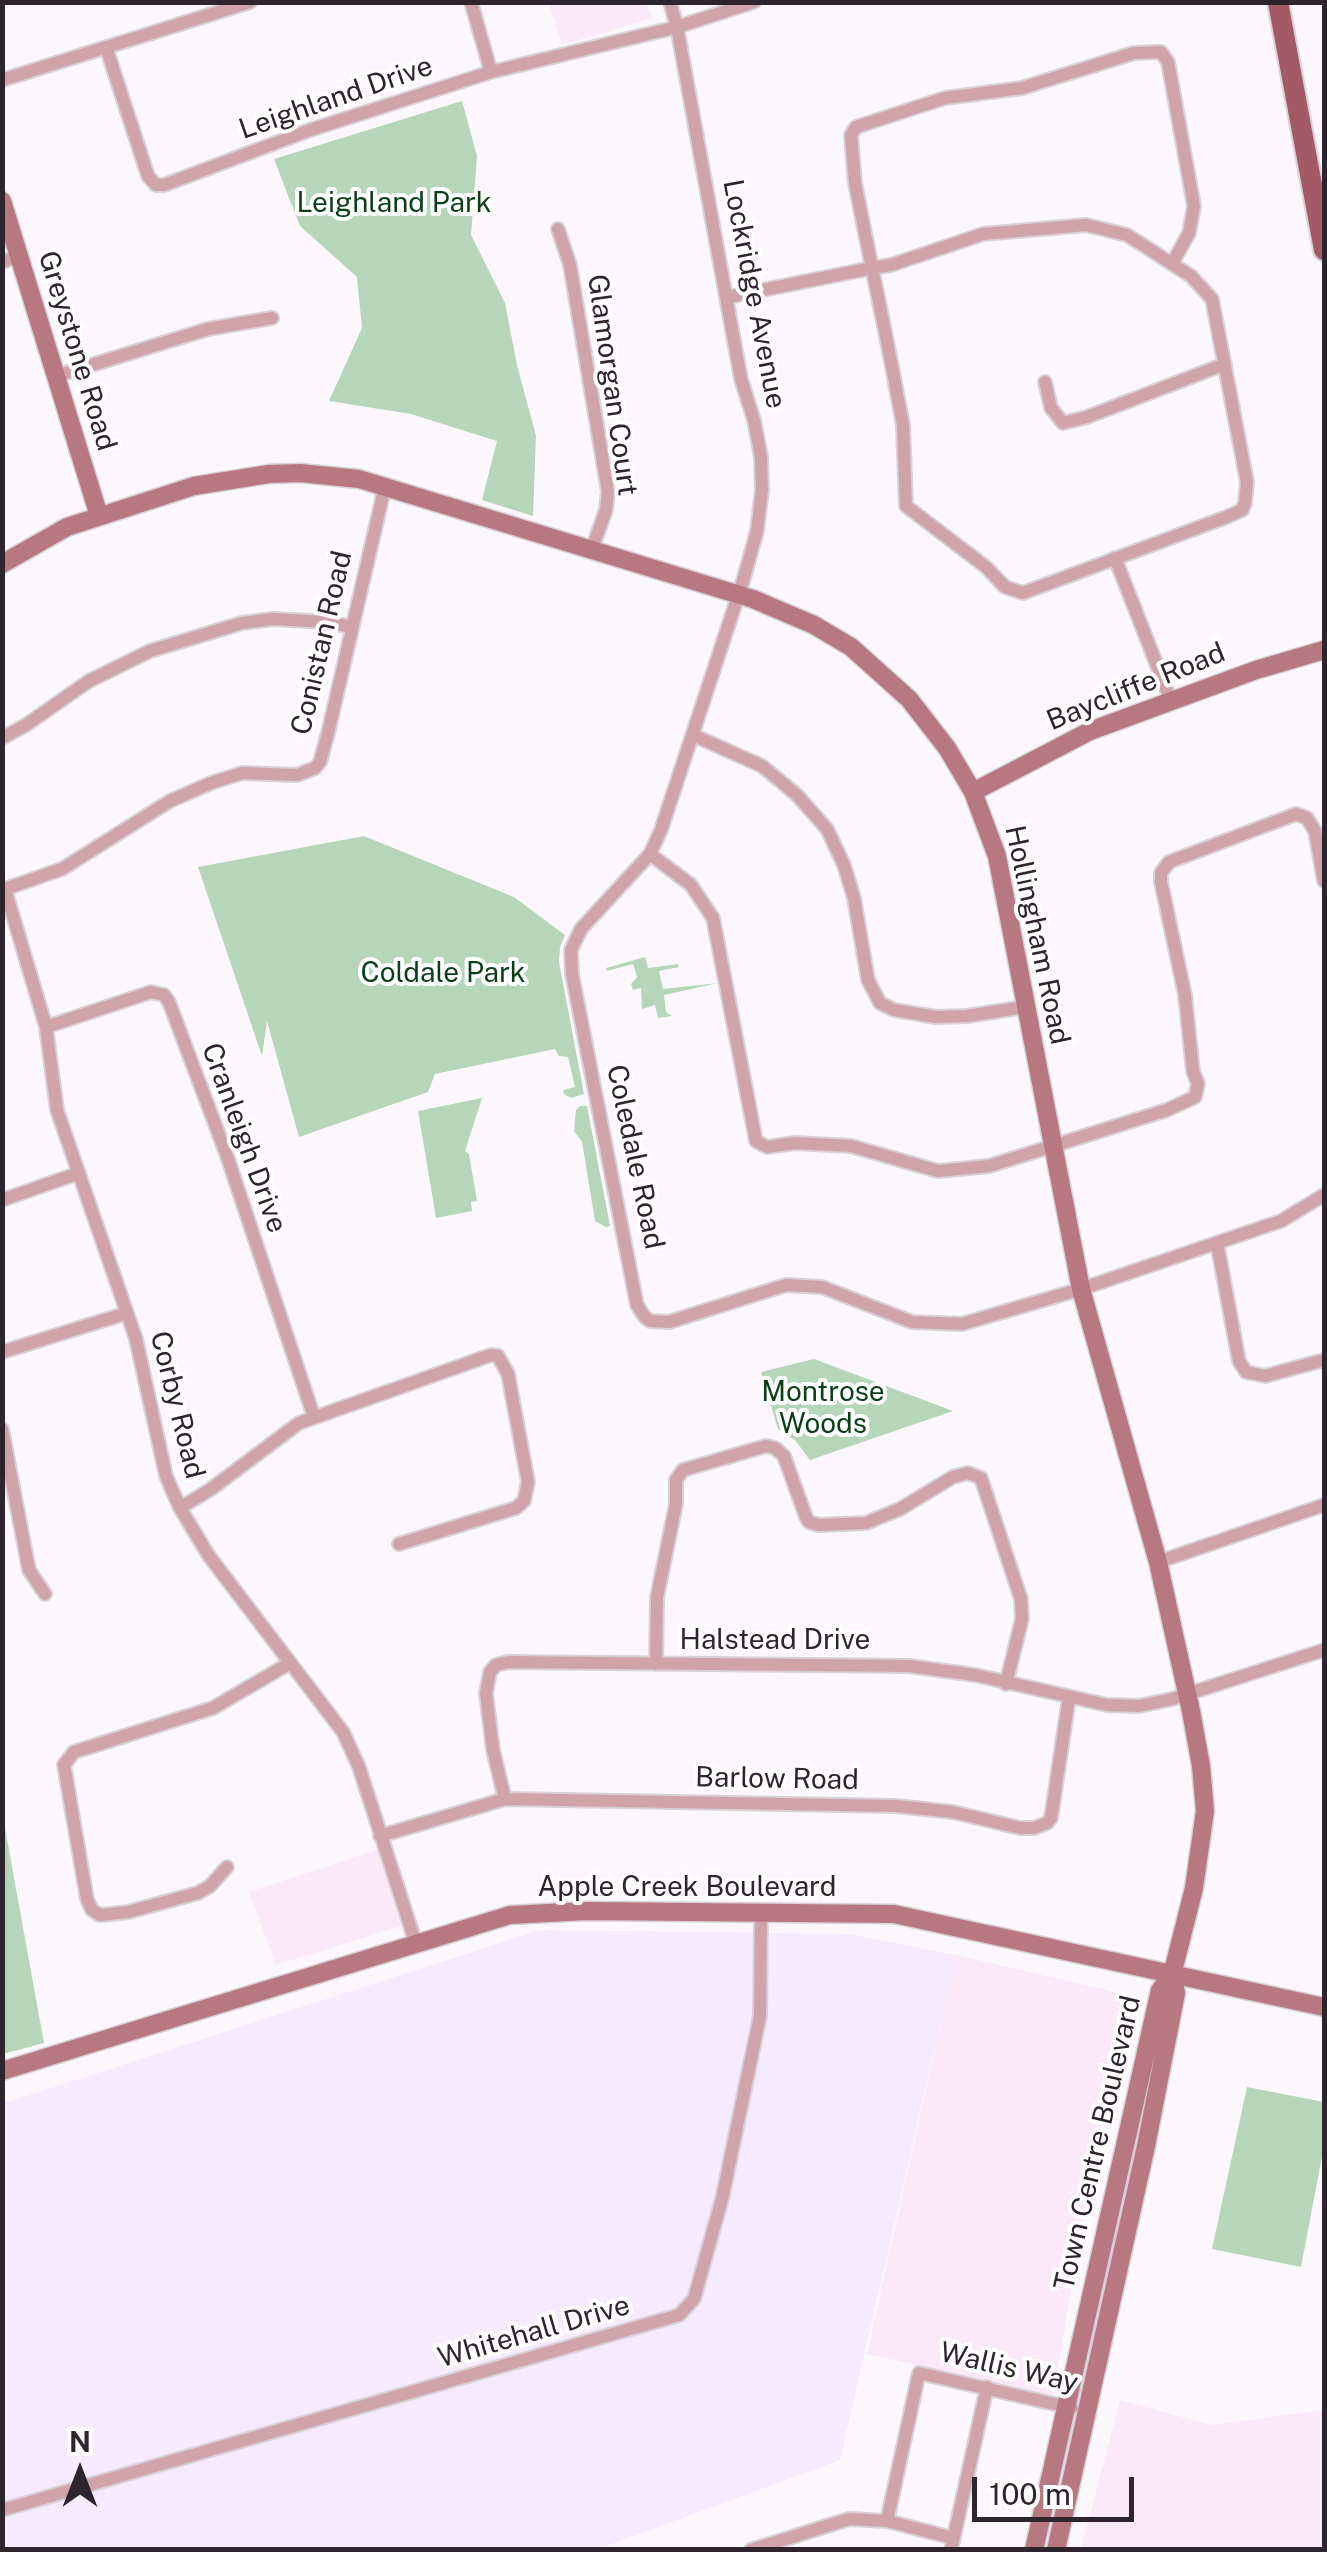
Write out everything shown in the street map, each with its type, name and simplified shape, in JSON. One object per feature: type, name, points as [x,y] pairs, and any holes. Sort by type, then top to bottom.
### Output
[{"type":"main road","points":[[1278,2],[1324,250]]},
{"type":"street","points":[[2,80],[250,2]]},
{"type":"street","points":[[471,2],[491,72]]},
{"type":"street","name":"Lockridge Avenue","points":[[670,2],[678,27],[740,379],[761,457],[757,531],[739,595]]},
{"type":"street","name":"Leighland Drive","points":[[106,47],[148,176],[156,185],[176,182],[310,130],[491,72],[678,27],[754,2]]},
{"type":"street","points":[[728,297],[872,268],[891,265],[983,234],[1086,224],[1126,235],[1191,276],[1212,299],[1247,482],[1242,510],[1040,589],[1018,594],[927,520],[911,513],[903,492],[903,425],[872,268],[851,150],[852,135],[856,127],[945,98],[1022,88],[1147,50],[1161,52],[1168,62],[1194,206],[1189,233],[1172,264]]},
{"type":"street","name":"Greystone Road","points":[[2,201],[11,259],[56,376],[99,516]]},
{"type":"street","name":"Glamorgan Court","points":[[558,229],[570,265],[608,492],[592,549]]},
{"type":"street","points":[[56,376],[208,329],[272,318]]},
{"type":"street","points":[[1045,382],[1052,408],[1062,423],[1225,364]]},
{"type":"street","name":"Hollingham Road","points":[[2,564],[46,536],[194,486],[269,474],[333,475],[384,486],[775,606],[851,647],[921,714],[974,792],[997,856],[1082,1289],[1158,1562],[1188,1694],[1201,1766],[1204,1833],[1172,1975]]},
{"type":"street","name":"Conistan Road","points":[[4,890],[62,869],[170,801],[211,783],[242,774],[297,774],[315,768],[320,762],[384,486]]},
{"type":"street","points":[[1115,558],[1172,701]]},
{"type":"street","name":"Coledale Road","points":[[739,595],[673,799],[650,854],[581,928],[571,956],[637,1305],[650,1321],[670,1322],[786,1285],[822,1287],[912,1322],[962,1324],[1082,1289]]},
{"type":"street","points":[[2,738],[89,681],[150,651],[272,619],[352,627]]},
{"type":"street","name":"Baycliffe Road","points":[[974,792],[1090,731],[1256,670],[1324,650]]},
{"type":"street","points":[[693,735],[762,766],[797,795],[827,829],[854,898],[868,980],[880,1003],[894,1010],[936,1017],[1025,1007]]},
{"type":"street","points":[[650,854],[691,885],[713,918],[752,1135],[760,1145],[851,1146],[924,1168],[953,1171],[989,1166],[1167,1110],[1195,1097],[1198,1084],[1185,994],[1161,882],[1164,867],[1296,814],[1307,818],[1315,831],[1324,881]]},
{"type":"street","name":"Corby Road","points":[[4,890],[46,1027],[57,1110],[143,1366],[166,1476],[180,1508],[210,1556],[343,1732],[359,1767],[416,1944]]},
{"type":"street","name":"Cranleigh Drive","points":[[46,1027],[151,992],[164,995],[169,1002],[227,1156],[314,1417]]},
{"type":"street","points":[[2,1200],[79,1173]]},
{"type":"street","points":[[1082,1289],[1281,1222],[1324,1194]]},
{"type":"street","points":[[1217,1243],[1239,1361],[1246,1372],[1265,1376],[1324,1360]]},
{"type":"street","points":[[2,1352],[127,1313]]},
{"type":"street","points":[[180,1508],[211,1490],[283,1433],[314,1417],[491,1355],[498,1356],[505,1364],[528,1482],[524,1502],[516,1508],[399,1544]]},
{"type":"street","points":[[2,1430],[29,1570],[44,1594]]},
{"type":"street","points":[[656,1664],[658,1597],[676,1504],[676,1480],[683,1470],[766,1446],[784,1456],[806,1517],[819,1525],[866,1523],[900,1509],[953,1477],[968,1473],[981,1478],[1021,1599],[1022,1619],[1006,1684]]},
{"type":"street","points":[[1158,1562],[1324,1505]]},
{"type":"street","name":"Halstead Drive","points":[[505,1799],[493,1750],[486,1693],[490,1672],[508,1662],[909,1666],[976,1675],[1107,1706],[1139,1706],[1324,1650]]},
{"type":"street","points":[[226,1867],[210,1886],[198,1893],[128,1912],[100,1915],[92,1910],[64,1764],[74,1752],[213,1708],[290,1663]]},
{"type":"street","name":"Barlow Road","points":[[380,1836],[505,1799],[896,1806],[953,1812],[1034,1828],[1051,1818],[1070,1698]]},
{"type":"street","name":"Apple Creek Boulevard","points":[[2,2070],[510,1915],[587,1911],[894,1914],[1324,2006]]},
{"type":"street","name":"Whitehall Drive","points":[[2,2510],[679,2315],[698,2289],[722,2199],[760,2016],[761,1914]]},
{"type":"street","name":"Town Centre Boulevard","points":[[1034,2550],[1160,1990],[1172,1975]]},
{"type":"street","name":"Town Centre Boulevard","points":[[1056,2550],[1176,1993],[1172,1975]]},
{"type":"street","name":"Wallis Way","points":[[887,2521],[919,2373],[1088,2411]]},
{"type":"street","points":[[751,2550],[849,2518],[887,2521],[952,2544],[987,2387]]},
{"type":"shaded area","points":[[549,3],[647,3],[652,18],[562,45]]},
{"type":"shaded area","points":[[380,1849],[401,1926],[276,1965],[249,1892]]},
{"type":"shaded area","points":[[540,1930],[848,1934],[956,1955],[840,2460],[598,2549],[3,2549],[2,2104]]},
{"type":"shaded area","points":[[956,1955],[1132,1996],[1088,2191],[1053,2395],[867,2354]]},
{"type":"shaded area","points":[[1120,2400],[1211,2425],[1324,2410],[1324,2549],[1081,2549]]},
{"type":"green space","name":"Leighland Park","points":[[462,101],[477,156],[471,235],[505,303],[536,436],[533,516],[482,500],[497,441],[411,414],[329,401],[362,328],[357,277],[300,226],[274,159]]},
{"type":"green space","name":"Coldale Park","points":[[364,836],[514,897],[565,935],[559,962],[584,1094],[571,1098],[564,1094],[563,1090],[575,1087],[568,1057],[559,1056],[555,1049],[435,1074],[428,1092],[299,1137],[267,1021],[262,1056],[198,867]]},
{"type":"green space","points":[[645,957],[648,968],[678,964],[679,967],[659,971],[663,989],[718,983],[664,995],[666,1012],[672,1016],[658,1018],[655,1005],[642,1009],[641,988],[633,990],[631,984],[637,977],[633,964],[607,971],[606,968]]},
{"type":"green space","points":[[482,1098],[465,1151],[469,1154],[477,1201],[471,1202],[472,1211],[436,1218],[418,1111]]},
{"type":"green space","points":[[580,1106],[587,1106],[610,1226],[606,1227],[595,1221],[582,1142],[574,1131]]},
{"type":"green space","name":"Montrose Woods","points":[[814,1359],[953,1411],[810,1460],[795,1440],[778,1429],[761,1372]]},
{"type":"green space","points":[[3,1817],[44,2043],[2,2054]]},
{"type":"green space","points":[[1247,2087],[1324,2102],[1324,2146],[1301,2267],[1212,2249]]}]
